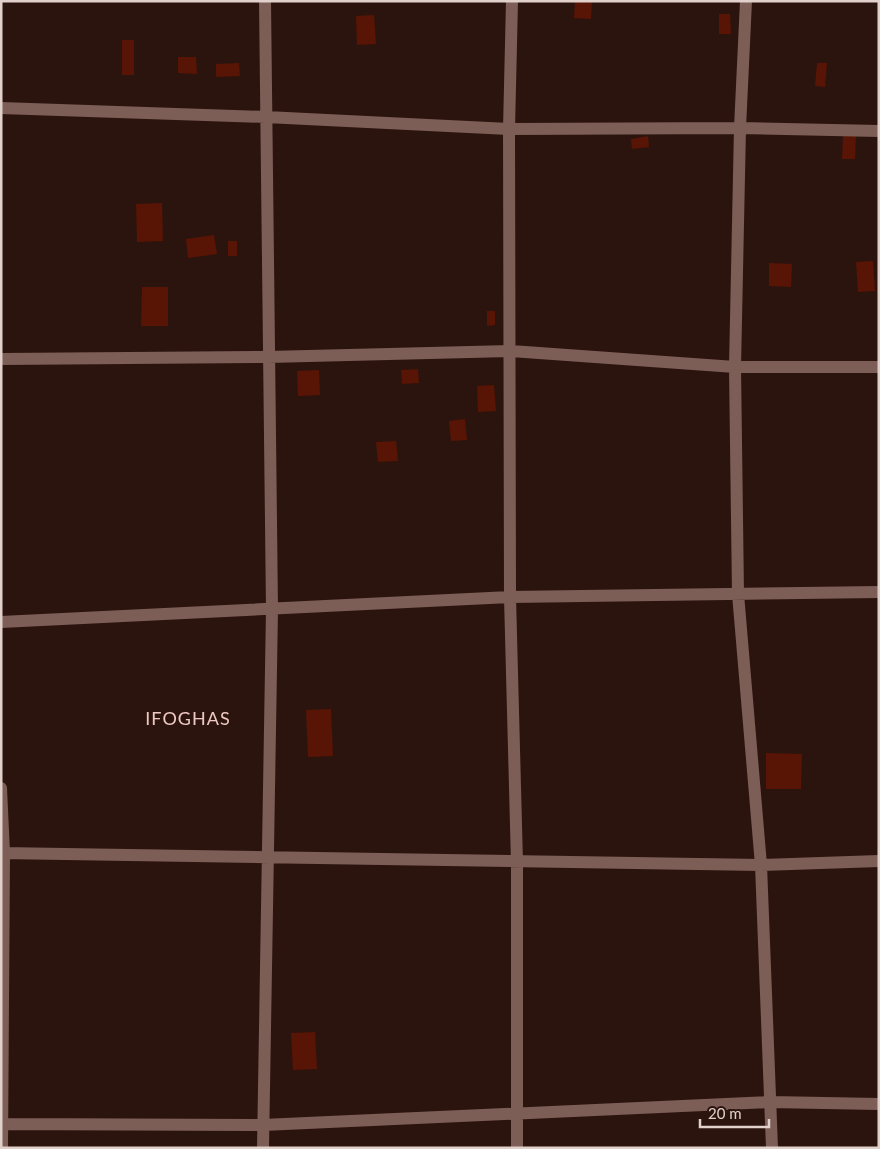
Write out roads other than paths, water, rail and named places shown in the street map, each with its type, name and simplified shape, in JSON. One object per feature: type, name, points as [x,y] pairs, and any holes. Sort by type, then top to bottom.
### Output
[{"type":"street","points":[[263,1148],[272,609],[268,357],[266,1]]},
{"type":"street","points":[[512,1],[508,129],[511,351],[510,597],[517,862],[517,1148]]},
{"type":"street","points":[[746,1],[740,128],[735,367],[738,594],[761,865],[772,1148]]},
{"type":"street","points":[[1,108],[266,117],[508,129],[740,128],[879,131]]},
{"type":"street","points":[[1,359],[268,357],[511,351],[735,367],[879,367]]},
{"type":"street","points":[[1,622],[510,597],[879,592]]},
{"type":"street","points":[[1,788],[3,853],[2,1148]]},
{"type":"street","points":[[3,853],[761,865],[879,861]]},
{"type":"street","points":[[2,1124],[263,1124],[770,1102],[879,1104]]},
{"type":"district","name":"IFOGHAS","points":[[188,719]]}]
